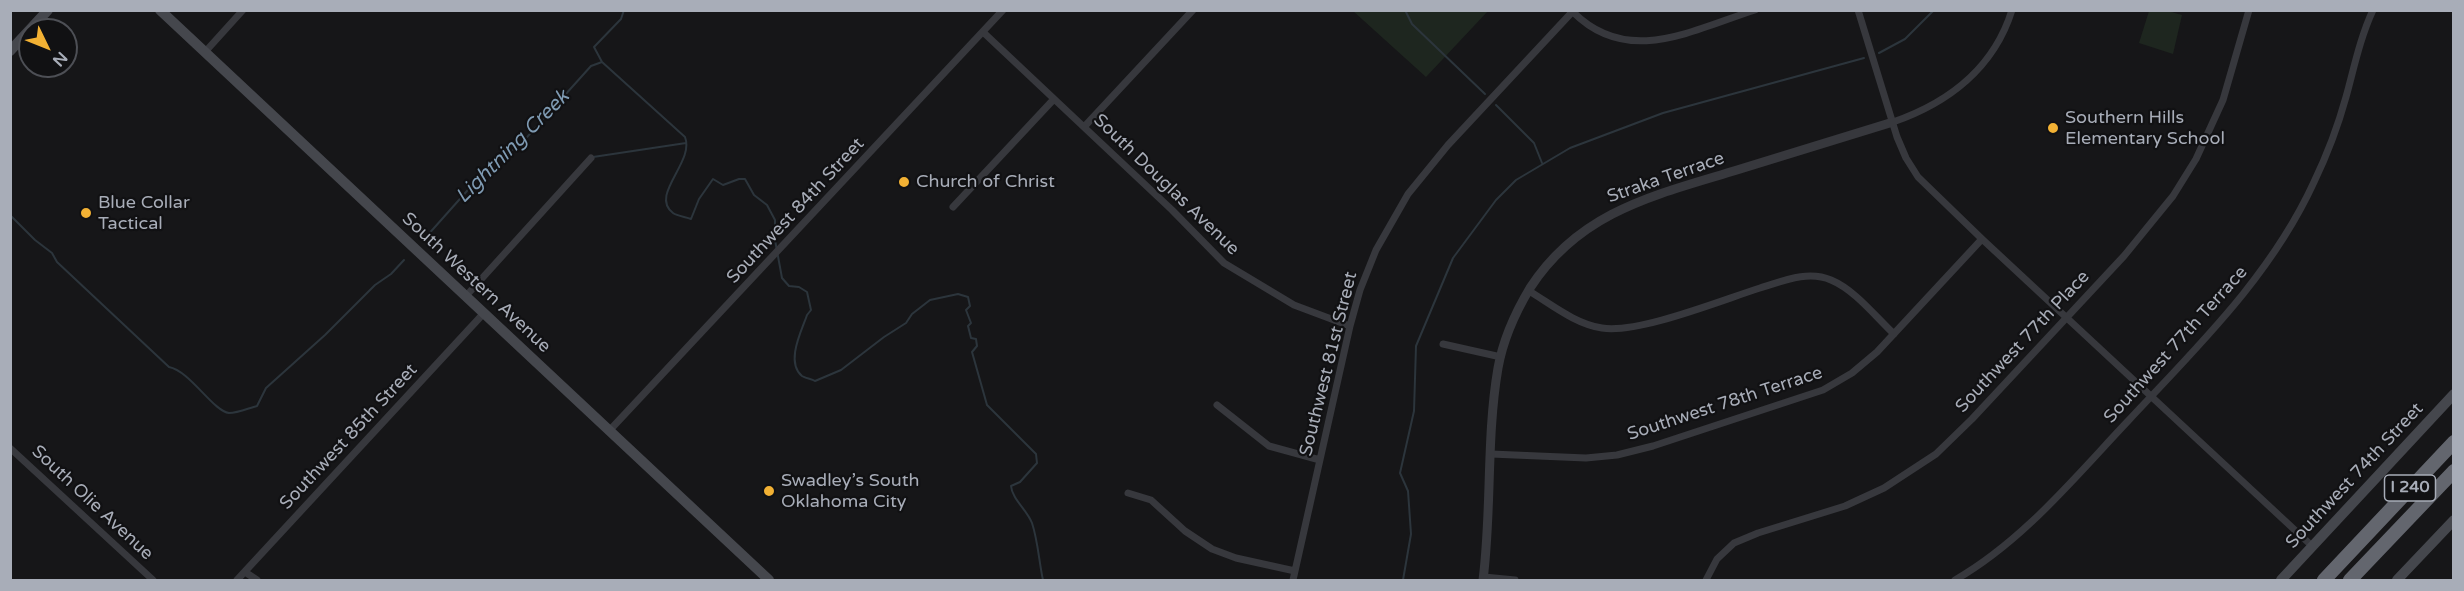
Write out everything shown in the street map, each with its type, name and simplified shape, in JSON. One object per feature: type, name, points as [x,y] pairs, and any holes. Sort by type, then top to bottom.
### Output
[{"type":"highway","name":"I 240","points":[[2324,580],[2454,442]]},
{"type":"highway","name":"I 240","points":[[2350,580],[2454,471]]},
{"type":"main road","points":[[10,51],[48,10]]},
{"type":"main road","name":"South Western Avenue","points":[[160,10],[770,580]]},
{"type":"main road","name":"Southwest 74th Street","points":[[2281,580],[2454,394]]},
{"type":"main road","points":[[2397,580],[2454,520]]},
{"type":"street","points":[[205,52],[243,10]]},
{"type":"street","name":"Southwest 84th Street","points":[[609,431],[1003,10]]},
{"type":"street","points":[[1084,127],[1193,10]]},
{"type":"street","points":[[1573,11],[1591,27],[1607,36],[1637,42],[1660,40],[1755,10]]},
{"type":"street","points":[[1858,10],[1901,147],[1918,177],[2312,546]]},
{"type":"street","name":"Straka Terrace","points":[[1483,579],[1491,454],[1501,357],[1512,322],[1529,291],[1561,249],[1587,228],[1620,209],[1893,122],[1935,105],[1963,85],[1983,65],[2006,28],[2012,10]]},
{"type":"street","name":"Southwest 77th Place","points":[[1706,580],[1717,559],[1739,540],[1845,506],[1884,488],[1924,463],[1957,435],[2146,231],[2186,178],[2223,100],[2249,10]]},
{"type":"street","name":"Southwest 77th Terrace","points":[[1955,580],[1993,556],[2028,526],[2243,296],[2296,219],[2333,138],[2362,35],[2373,10]]},
{"type":"street","name":"Southwest 81st Street","points":[[1293,580],[1350,326],[1360,290],[1376,250],[1408,194],[1448,145],[1573,11]]},
{"type":"street","name":"South Douglas Avenue","points":[[982,32],[1231,268],[1294,305],[1350,326]]},
{"type":"street","points":[[953,207],[1054,99]]},
{"type":"street","points":[[466,296],[591,158]]},
{"type":"street","name":"Southwest 78th Terrace","points":[[1491,454],[1586,458],[1635,451],[1823,390],[1865,363],[1982,239]]},
{"type":"street","points":[[1529,291],[1581,322],[1613,329],[1640,325],[1791,278],[1817,276],[1832,280],[1845,288],[1894,334]]},
{"type":"street","name":"Southwest 85th Street","points":[[237,580],[484,313]]},
{"type":"street","points":[[1443,344],[1501,357]]},
{"type":"street","points":[[1217,405],[1269,446],[1320,460]]},
{"type":"street","name":"South Olie Avenue","points":[[10,448],[153,580]]},
{"type":"street","points":[[1128,493],[1151,500],[1185,531],[1212,549],[1236,558],[1295,571]]},
{"type":"street","points":[[245,572],[257,580]]},
{"type":"street","points":[[1483,579],[1515,580]]},
{"type":"shaded area","points":[[1353,11],[1488,11],[1426,77]]},
{"type":"shaded area","points":[[2149,11],[2168,11],[2182,15],[2173,54],[2139,43]]},
{"type":"waterway","name":"Lightning Creek","points":[[624,10],[621,19],[594,47],[602,62],[685,137],[684,157],[669,188],[666,197],[667,206],[673,213],[691,219],[699,199],[713,179],[723,185],[745,179],[754,195],[767,205],[775,220],[775,240],[782,278],[789,286],[799,287],[807,292],[811,310],[796,346],[795,363],[802,376],[815,381],[841,370],[906,323],[912,314],[930,300],[958,294],[968,297],[970,306],[966,310],[971,323],[968,326],[971,338],[976,339],[977,346],[972,352],[987,405],[1036,454],[1037,463],[1020,482],[1011,486],[1014,495],[1032,523],[1043,580]]},
{"type":"waterway","points":[[1405,10],[1412,24],[1485,94]]},
{"type":"waterway","points":[[1879,53],[1905,39],[1934,10]]},
{"type":"waterway","points":[[1403,580],[1411,534],[1408,491],[1400,473],[1414,411],[1416,346],[1453,258],[1496,200],[1516,180],[1570,148],[1663,113],[1864,58]]},
{"type":"waterway","name":"Lightning Creek","points":[[426,237],[491,164],[519,146],[591,66],[602,62]]},
{"type":"waterway","points":[[1496,105],[1534,143],[1542,163]]},
{"type":"waterway","points":[[593,157],[686,143]]},
{"type":"waterway","name":"Lightning Creek","points":[[10,215],[169,367],[185,376],[216,406],[229,413],[257,406],[266,388],[404,260]]},
{"type":"place","name":"Southern Hills Elementary School","points":[[2053,128]]},
{"type":"place","name":"Church of Christ","points":[[904,182]]},
{"type":"place","name":"Blue Collar Tactical","points":[[86,213]]},
{"type":"place","name":"Swadley’s South Oklahoma City","points":[[769,491]]}]
